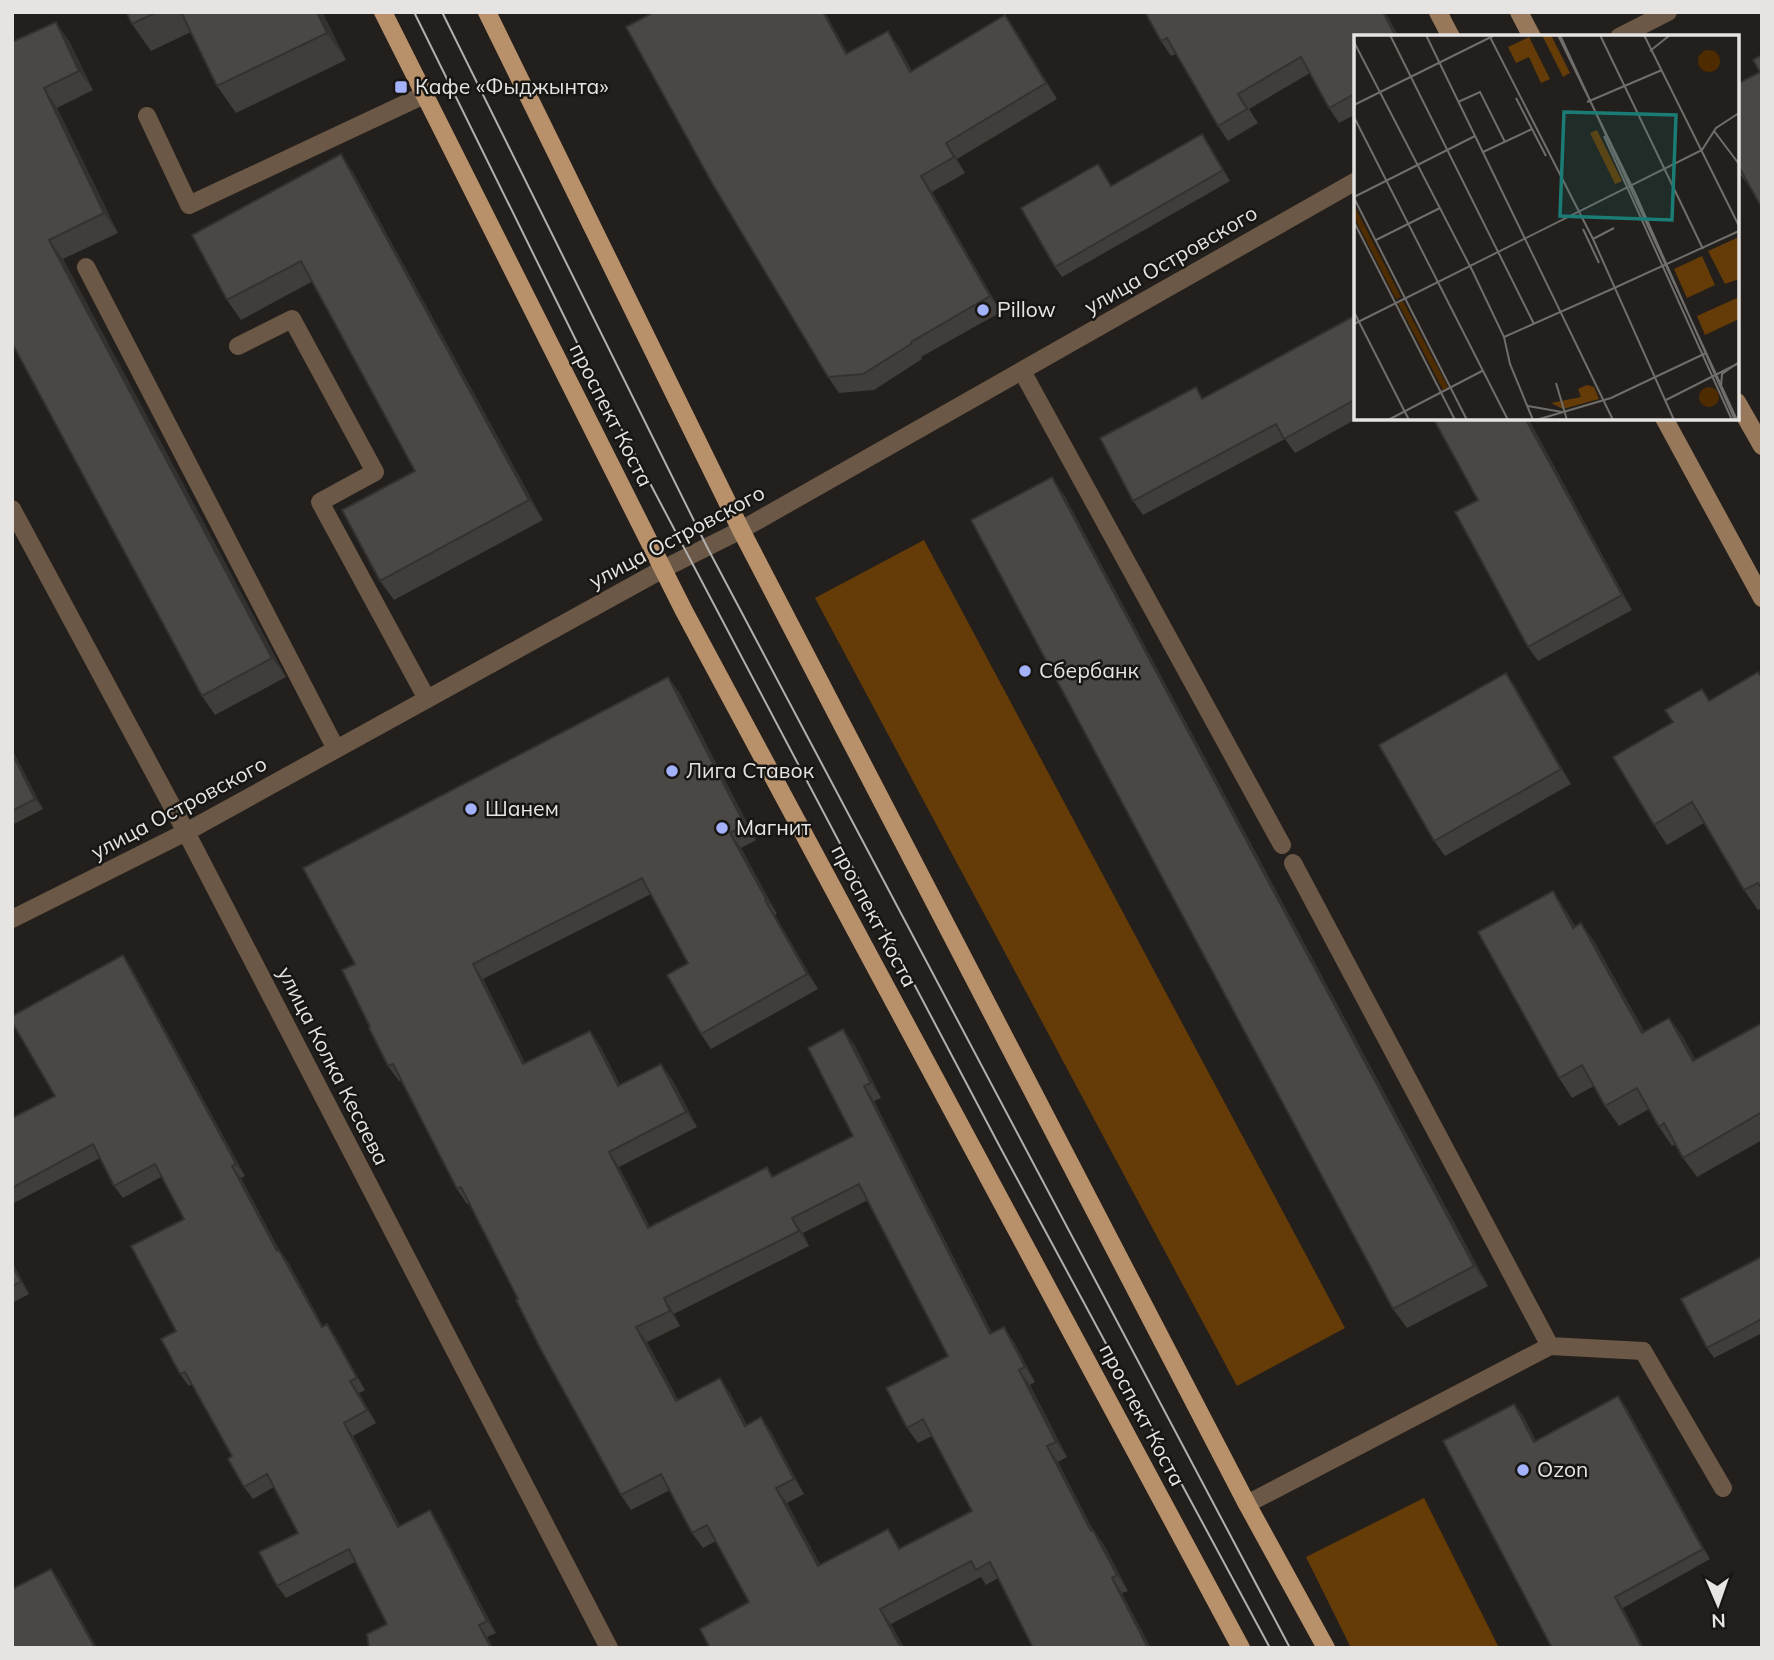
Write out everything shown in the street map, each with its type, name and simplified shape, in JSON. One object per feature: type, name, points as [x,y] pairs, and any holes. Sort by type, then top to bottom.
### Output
[{"type":"main road","name":"проспект Коста","points":[[383,12],[663,569],[1241,1648]]},
{"type":"main road","points":[[487,12],[741,530],[1247,1504],[1326,1648]]},
{"type":"main road","points":[[1438,12],[1450,35]]},
{"type":"main road","points":[[1519,12],[1531,35]]},
{"type":"main road","points":[[1739,406],[1762,446]]},
{"type":"main road","points":[[1665,420],[1762,598]]},
{"type":"street","points":[[1623,35],[1668,12]]},
{"type":"street","points":[[147,116],[189,205],[424,95]]},
{"type":"street","name":"улица Островского","points":[[12,919],[186,832],[663,569],[741,530],[1354,182]]},
{"type":"street","points":[[86,267],[336,749]]},
{"type":"street","points":[[238,346],[292,319],[375,472],[320,502],[427,699]]},
{"type":"street","points":[[1022,371],[1282,845]]},
{"type":"street","name":"улица Колка Кесаева","points":[[12,509],[186,832],[609,1648]]},
{"type":"street","points":[[1293,863],[1550,1346]]},
{"type":"street","points":[[1247,1504],[1550,1346],[1643,1350],[1723,1488]]},
{"type":"shaded area","points":[[924,540],[1345,1328],[1237,1386],[815,598]]},
{"type":"shaded area","points":[[1424,1498],[1499,1648],[1351,1648],[1306,1557]]},
{"type":"building","points":[[126,12],[157,12],[132,24]]},
{"type":"building","points":[[181,12],[317,12],[327,33],[217,86]]},
{"type":"building","points":[[654,12],[823,12],[846,54],[888,31],[910,72],[1005,15],[1046,83],[946,143],[954,157],[921,176],[990,296],[911,342],[863,374],[828,377],[712,183],[626,27]]},
{"type":"building","points":[[1145,12],[1383,12],[1395,35],[1354,35],[1354,94],[1329,108],[1301,57],[1238,94],[1247,109],[1218,126],[1167,38],[1161,41]]},
{"type":"building","points":[[56,22],[79,71],[44,88],[104,213],[49,240],[272,658],[202,696],[12,343],[12,42]]},
{"type":"building","points":[[1762,55],[1762,208],[1739,167],[1739,83],[1760,72],[1753,60]]},
{"type":"building","points":[[1202,134],[1223,170],[1055,267],[1021,208],[1098,164],[1111,186]]},
{"type":"building","points":[[341,154],[529,500],[380,581],[342,510],[415,471],[301,261],[227,300],[192,235]]},
{"type":"building","points":[[1354,316],[1354,400],[1284,439],[1276,424],[1133,501],[1100,438],[1196,387],[1202,399]]},
{"type":"building","points":[[1434,420],[1526,420],[1622,595],[1528,647],[1455,512],[1478,500]]},
{"type":"building","points":[[1052,477],[1474,1266],[1393,1309],[971,520]]},
{"type":"building","points":[[1758,672],[1762,678],[1762,889],[1758,883],[1744,890],[1692,802],[1654,825],[1613,757],[1673,722],[1665,710],[1702,689],[1709,701]]},
{"type":"building","points":[[1506,673],[1561,769],[1434,841],[1379,745]]},
{"type":"building","points":[[668,677],[745,825],[730,833],[807,974],[701,1034],[667,975],[688,963],[642,878],[473,964],[523,1064],[590,1031],[618,1086],[661,1064],[686,1112],[609,1152],[648,1228],[767,1167],[772,1177],[853,1136],[808,1048],[843,1029],[871,1083],[864,1086],[990,1334],[1004,1327],[1025,1367],[1019,1370],[1056,1442],[1047,1446],[1117,1575],[1112,1578],[1148,1648],[1033,1648],[990,1562],[976,1570],[971,1561],[880,1609],[901,1648],[710,1648],[700,1629],[749,1602],[707,1525],[692,1533],[661,1474],[621,1495],[540,1348],[461,1187],[457,1189],[393,1064],[388,1066],[342,970],[355,964],[303,868]],"holes":[[[859,1184],[948,1356],[886,1388],[907,1428],[923,1419],[972,1511],[899,1549],[888,1529],[818,1566],[776,1488],[794,1479],[761,1417],[745,1426],[720,1378],[676,1401],[636,1327],[670,1311],[664,1298],[799,1231],[792,1218]]]},
{"type":"building","points":[[12,753],[35,799],[12,811]]},
{"type":"building","points":[[1553,891],[1573,928],[1581,923],[1642,1033],[1669,1018],[1693,1061],[1762,1023],[1762,1112],[1683,1158],[1664,1123],[1659,1127],[1637,1088],[1605,1106],[1582,1065],[1559,1078],[1478,932]]},
{"type":"building","points":[[123,955],[236,1164],[232,1166],[277,1251],[279,1250],[322,1327],[327,1324],[357,1378],[350,1381],[367,1410],[344,1423],[398,1527],[430,1510],[487,1621],[479,1625],[491,1648],[369,1648],[367,1634],[387,1624],[349,1549],[277,1586],[259,1552],[298,1533],[267,1474],[244,1487],[228,1459],[232,1456],[185,1372],[180,1374],[161,1339],[176,1331],[131,1246],[184,1219],[155,1164],[114,1186],[93,1144],[12,1188],[12,1118],[55,1096],[12,1022],[12,1016]]},
{"type":"building","points":[[1761,1257],[1762,1319],[1707,1348],[1681,1299]]},
{"type":"building","points":[[12,1265],[21,1282],[12,1286]]},
{"type":"building","points":[[1618,1396],[1703,1549],[1615,1597],[1642,1648],[1552,1648],[1443,1441],[1514,1404],[1534,1442]]},
{"type":"building","points":[[51,1569],[95,1648],[12,1648],[12,1589]]},
{"type":"tram line","points":[[414,12],[594,377],[1000,1147],[1270,1648]]},
{"type":"tram line","points":[[442,12],[707,547],[1290,1648]]},
{"type":"place","name":"Кафе «Фыджынта»","points":[[401,87]]},
{"type":"place","name":"Pillow","points":[[983,310]]},
{"type":"place","name":"Сбербанк","points":[[1025,671]]},
{"type":"place","name":"Лига Ставок","points":[[672,771]]},
{"type":"place","name":"Шанем","points":[[471,809]]},
{"type":"place","name":"Магнит","points":[[722,828]]},
{"type":"place","name":"Ozon","points":[[1523,1470]]}]
